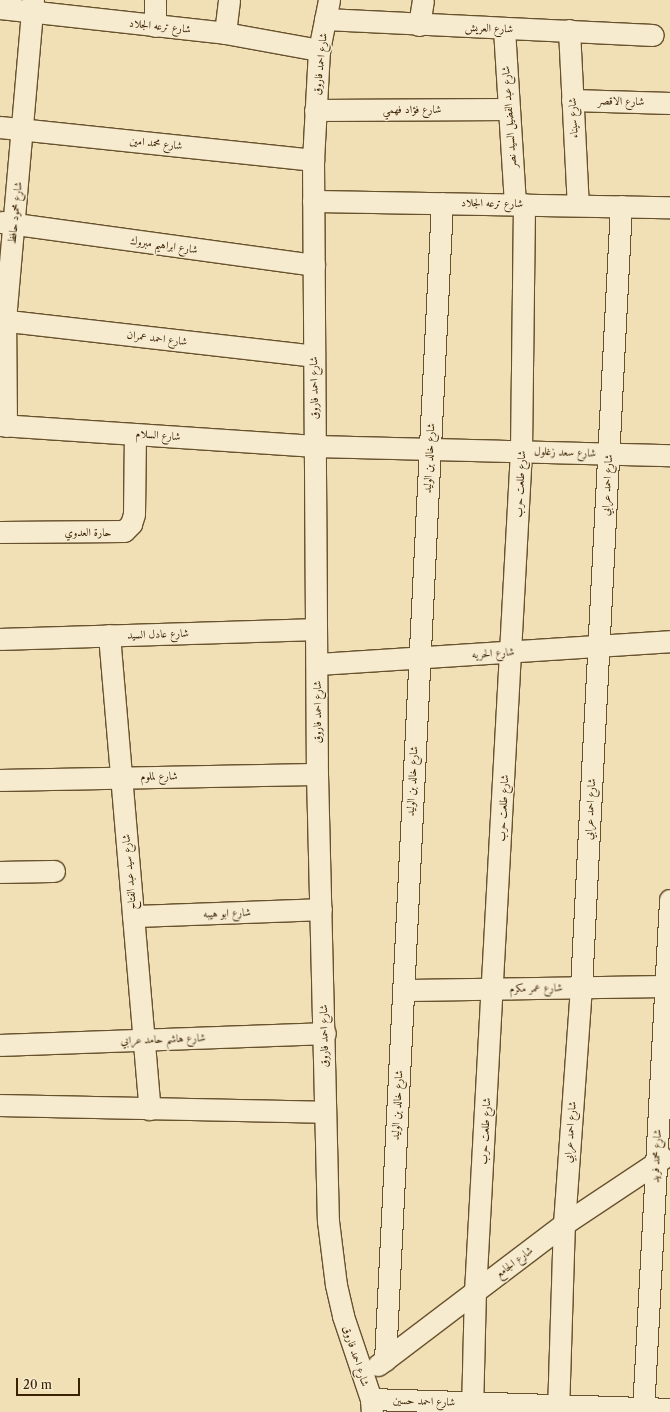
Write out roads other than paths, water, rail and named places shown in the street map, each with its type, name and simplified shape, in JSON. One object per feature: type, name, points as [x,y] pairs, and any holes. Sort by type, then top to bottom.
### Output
[{"type":"street","points":[[155,0],[155,26]]},
{"type":"street","points":[[225,33],[229,0]]},
{"type":"street","points":[[419,25],[423,0]]},
{"type":"street","name":"شارع ترعه الجلاد","points":[[0,8],[33,6],[155,26],[225,33],[319,50]]},
{"type":"street","name":"شارع محمود حافظ","points":[[3,425],[3,320],[7,223],[24,129],[33,6]]},
{"type":"street","name":"شارع العريش","points":[[327,10],[419,25],[569,30],[653,35]]},
{"type":"street","name":"شارع احمد فاروق","points":[[327,10],[319,50],[313,160],[317,774],[325,1033],[324,1112],[331,1253],[343,1316],[363,1376],[371,1406]]},
{"type":"street","name":"شارع عبد الفضيل السيد نصر","points":[[504,29],[509,109],[519,204]]},
{"type":"street","name":"شارع سيناء","points":[[569,30],[578,205]]},
{"type":"street","name":"شارع الاقصر","points":[[572,100],[670,103]]},
{"type":"street","name":"شارع فؤاد فهمي","points":[[315,110],[509,109]]},
{"type":"street","name":"شارع محمد امين","points":[[0,127],[313,160]]},
{"type":"street","name":"شارع ترعه الجلاد","points":[[313,201],[670,207]]},
{"type":"street","name":"شارع خالد بن الوليد","points":[[385,1360],[417,658],[430,449],[442,203]]},
{"type":"street","name":"شارع طلعت حرب","points":[[473,1407],[475,1292],[522,451],[519,204]]},
{"type":"street","name":"شارع احمد عرابي","points":[[559,1408],[564,1224],[581,988],[621,206]]},
{"type":"street","name":"شارع ابراهيم مبروك","points":[[7,223],[314,265]]},
{"type":"street","name":"شارع احمد عمران","points":[[3,320],[314,356]]},
{"type":"street","name":"شارع السلام","points":[[3,425],[316,446]]},
{"type":"street","name":"حارة العدوي","points":[[0,532],[124,531],[131,524],[134,514],[135,434]]},
{"type":"street","name":"شارع سعد زغلول","points":[[316,446],[670,455]]},
{"type":"street","name":"شارع عادل السيد","points":[[0,639],[316,629]]},
{"type":"street","name":"شارع سيد عبد الفتاح","points":[[109,636],[150,1109]]},
{"type":"street","name":"شارع الحريه","points":[[317,664],[670,641]]},
{"type":"street","name":"شارع لملوم","points":[[0,780],[121,776],[317,774]]},
{"type":"street","points":[[0,872],[54,872]]},
{"type":"street","name":"شارع محمد فريد","points":[[643,1410],[663,1158],[670,900]]},
{"type":"street","name":"شارع ابو هيبه","points":[[133,916],[321,909]]},
{"type":"street","name":"شارع عمر مكرم","points":[[403,990],[667,987]]},
{"type":"street","name":"شارع هاشم حامد عرابي","points":[[0,1045],[325,1033]]},
{"type":"street","points":[[0,1105],[324,1112]]},
{"type":"street","name":"شارع الجامع","points":[[363,1376],[564,1224],[663,1158]]},
{"type":"street","name":"شارع احمد حسين","points":[[371,1406],[643,1410],[670,1409]]}]
